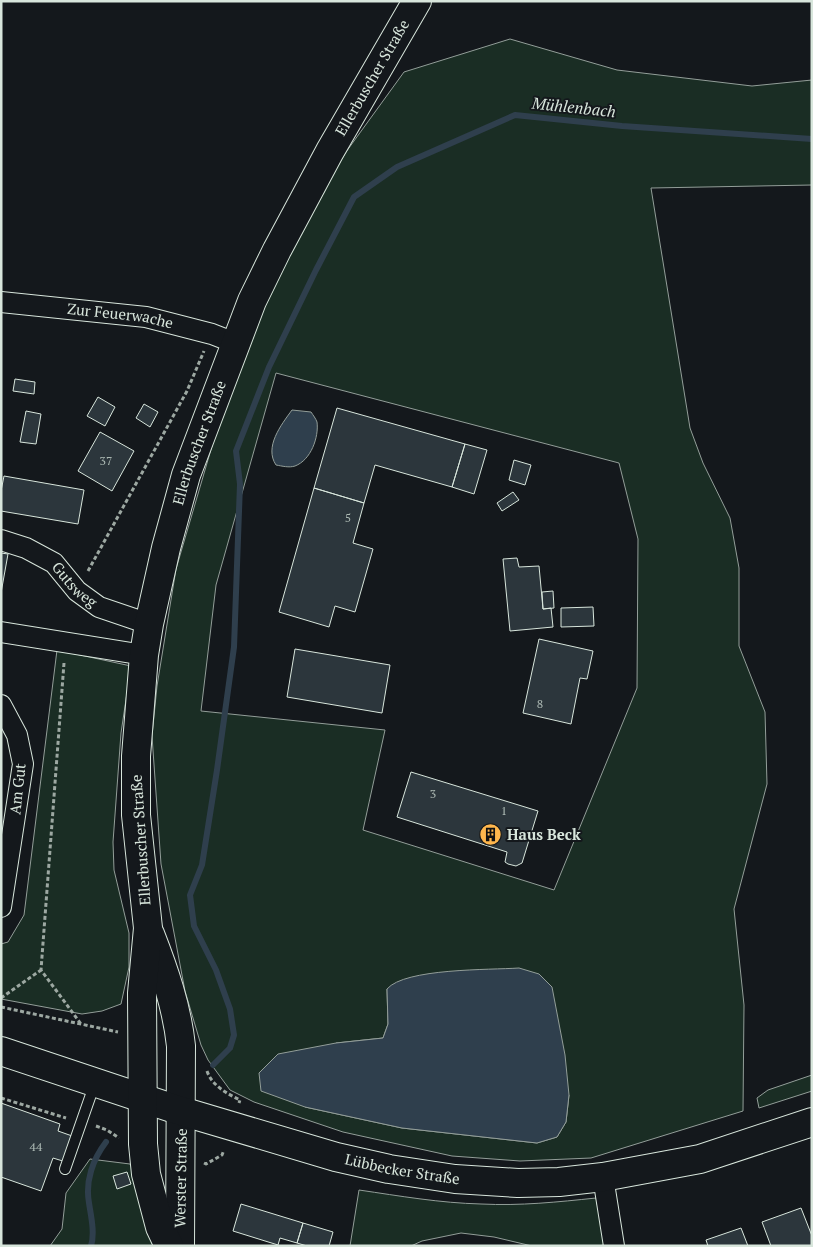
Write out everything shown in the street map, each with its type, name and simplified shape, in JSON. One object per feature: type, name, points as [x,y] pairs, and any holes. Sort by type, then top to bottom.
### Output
[{"type":"main road","name":"Ellerbuscher Straße","points":[[142,1098],[142,993],[148,928],[136,815],[136,756],[144,655],[166,548],[186,475],[252,301],[330,150],[417,1]]},
{"type":"main road","name":"Ellerbuscher Straße","points":[[148,928],[164,969],[179,1027],[182,1111]]},
{"type":"main road","name":"Lübbecker Straße","points":[[1,1051],[182,1111],[336,1158],[455,1179],[518,1183],[559,1182],[603,1177],[700,1159],[812,1122]]},
{"type":"main road","name":"Werster Straße","points":[[142,1098],[146,1174],[160,1227],[169,1246]]},
{"type":"main road","name":"Werster Straße","points":[[180,1246],[182,1111]]},
{"type":"street","name":"Zur Feuerwache","points":[[1,302],[146,317],[212,334],[235,343]]},
{"type":"street","name":"Gutsweg","points":[[1,540],[26,548],[54,563],[77,591],[99,607],[149,624]]},
{"type":"street","points":[[1,632],[144,655]]},
{"type":"street","name":"Am Gut","points":[[1,705],[17,735],[23,764],[1,907]]},
{"type":"street","points":[[603,1177],[614,1246]]},
{"type":"lane","points":[[65,1169],[95,1082]]},
{"type":"path","points":[[1,998],[41,970]]},
{"type":"path","points":[[1,1007],[104,1029]]},
{"type":"green space","points":[[510,39],[617,70],[752,86],[812,80],[812,185],[651,188],[690,428],[703,463],[730,518],[739,568],[739,646],[765,712],[767,784],[734,909],[744,1005],[743,1111],[591,1158],[520,1161],[452,1156],[343,1132],[254,1102],[230,1090],[208,1060],[201,1045],[185,991],[161,864],[152,736],[157,686],[176,569],[217,429],[254,327],[286,253],[346,152],[404,72]],"holes":[[[276,373],[619,463],[638,539],[637,688],[554,890],[363,830],[385,730],[201,711],[216,585]],[[387,989],[569,1095],[566,1122],[557,1137],[537,1143],[402,1128],[305,1107],[336,1043],[383,1038],[388,1024]]]},
{"type":"green space","points":[[57,650],[131,666],[121,733],[113,842],[114,870],[129,933],[129,967],[121,1004],[102,1011],[82,1014],[1,999],[1,944],[8,942],[24,915]]},
{"type":"green space","points":[[812,1075],[812,1091],[759,1108],[757,1098],[768,1090]]},
{"type":"green space","points":[[90,1159],[130,1164],[139,1181],[154,1246],[50,1246],[62,1229],[66,1193]]},
{"type":"green space","points":[[359,1190],[435,1201],[481,1204],[525,1204],[596,1198],[605,1244],[600,1246],[532,1246],[494,1237],[461,1233],[422,1241],[411,1246],[350,1246]]},
{"type":"water","points":[[292,410],[311,412],[317,422],[317,434],[313,447],[305,459],[295,466],[286,467],[276,465],[272,451],[275,436]]},
{"type":"water","points":[[519,968],[539,974],[552,987],[565,1055],[569,1095],[566,1122],[557,1137],[537,1143],[402,1128],[305,1107],[261,1091],[259,1073],[278,1054],[336,1043],[383,1038],[388,1024],[387,989],[397,982],[411,977],[449,971]]},
{"type":"building","points":[[15,379],[35,382],[34,394],[13,391]]},
{"type":"building","points":[[98,397],[115,407],[105,426],[87,416]]},
{"type":"building","points":[[144,404],[158,412],[150,427],[136,418]]},
{"type":"building","points":[[337,408],[465,444],[452,487],[375,465],[364,503],[314,488]]},
{"type":"building","points":[[26,411],[41,414],[36,444],[20,442]]},
{"type":"building","points":[[100,432],[134,451],[112,491],[78,471]]},
{"type":"building","points":[[465,444],[487,450],[474,494],[452,487]]},
{"type":"building","points":[[514,460],[531,465],[525,485],[509,480]]},
{"type":"building","points":[[4,476],[84,490],[78,524],[1,511],[1,491]]},
{"type":"building","points":[[314,488],[364,503],[353,543],[373,549],[355,612],[335,606],[329,627],[279,612]]},
{"type":"building","points":[[513,492],[519,500],[502,511],[497,503]]},
{"type":"building","points":[[1,553],[8,554],[1,593]]},
{"type":"building","points":[[517,558],[519,567],[539,566],[543,609],[551,608],[553,627],[510,631],[503,559]]},
{"type":"building","points":[[553,591],[554,608],[543,609],[542,592]]},
{"type":"building","points":[[593,607],[594,626],[561,627],[561,608]]},
{"type":"building","points":[[539,639],[593,651],[587,679],[580,678],[571,724],[523,713]]},
{"type":"building","points":[[295,649],[390,665],[382,713],[287,697]]},
{"type":"building","name":"Haus Beck","points":[[411,772],[538,811],[522,863],[516,866],[508,864],[505,862],[507,852],[397,817]]},
{"type":"building","points":[[1,1103],[60,1124],[58,1131],[75,1137],[66,1162],[53,1158],[41,1191],[1,1177]]},
{"type":"building","points":[[127,1172],[131,1184],[117,1189],[113,1176]]},
{"type":"building","points":[[241,1204],[303,1223],[297,1243],[280,1238],[278,1245],[233,1231]]},
{"type":"building","points":[[801,1208],[812,1236],[812,1246],[771,1246],[762,1222]]},
{"type":"building","points":[[303,1223],[333,1232],[329,1246],[307,1246],[297,1243]]},
{"type":"building","points":[[741,1228],[748,1246],[708,1246],[706,1240]]},
{"type":"waterway","name":"Mühlenbach","points":[[213,1065],[230,1048],[234,1035],[230,1009],[216,970],[194,926],[190,895],[202,865],[234,647],[240,484],[236,451],[269,367],[354,197],[397,167],[515,115],[622,126],[812,139]]},
{"type":"waterway","points":[[91,1246],[93,1230],[88,1195],[89,1179],[97,1156],[106,1142]]},
{"type":"place","name":"Haus Beck","points":[[491,835]]}]
